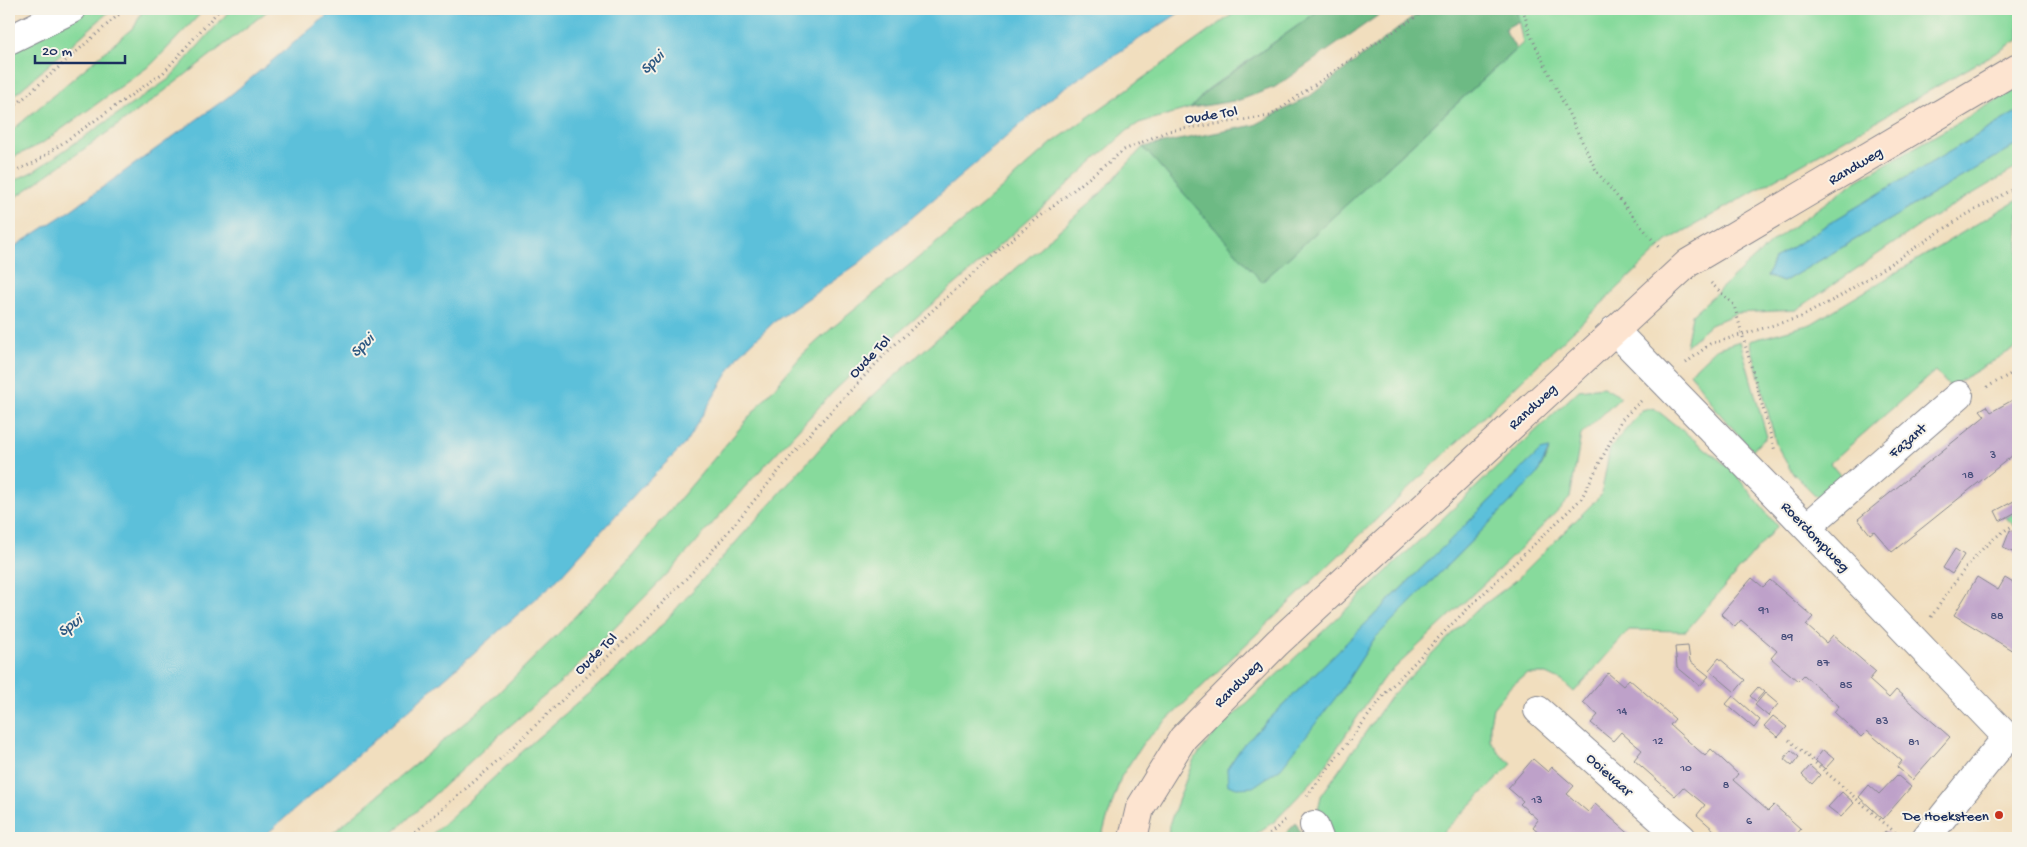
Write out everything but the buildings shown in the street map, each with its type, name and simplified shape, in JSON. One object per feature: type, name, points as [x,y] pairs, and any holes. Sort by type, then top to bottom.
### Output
[{"type":"street","points":[[9,40],[72,9]]},
{"type":"street","name":"Randweg","points":[[1133,838],[1140,808],[1183,738],[1277,643],[1688,263],[2018,68]]},
{"type":"street","name":"Roerdompweg","points":[[1614,330],[2013,738]]},
{"type":"street","name":"Fazant","points":[[1807,528],[1960,395]]},
{"type":"street","name":"Ooievaar","points":[[1538,710],[1682,838]]},
{"type":"street","points":[[1926,838],[2013,738]]},
{"type":"path","points":[[9,111],[124,9]]},
{"type":"path","points":[[9,173],[34,163],[163,73],[220,9]]},
{"type":"path","name":"Oude Tol","points":[[408,838],[498,761],[640,626],[707,557],[813,430],[892,347],[1008,242],[1124,150],[1168,131],[1270,116],[1428,9]]},
{"type":"path","points":[[1523,9],[1530,34],[1597,172],[1658,248],[1688,263],[1734,304],[1776,454]]},
{"type":"path","points":[[1312,822],[1388,690],[1451,625],[1582,499],[1622,419],[1663,381],[1710,344],[1801,318],[1837,298],[1964,216],[2018,186]]},
{"type":"path","points":[[1960,395],[1985,388],[2018,370]]},
{"type":"path","points":[[1916,640],[1971,560],[2002,532],[2018,523]]},
{"type":"path","points":[[1788,740],[1902,838]]},
{"type":"path","points":[[1266,838],[1290,814]]},
{"type":"green space","points":[[88,9],[112,9],[9,100],[9,49]]},
{"type":"green space","points":[[143,9],[205,9],[152,64],[41,144],[9,159],[9,133],[135,26]]},
{"type":"green space","points":[[231,9],[270,9],[149,103],[9,202],[9,183],[34,171],[169,79]]},
{"type":"green space","points":[[1240,9],[1321,9],[1208,89],[1191,108],[1139,123],[1127,131],[971,271],[872,355],[832,393],[675,566],[570,674],[497,737],[387,838],[327,838],[487,704],[562,630],[628,560],[802,355],[832,328],[983,205],[1052,143]]},
{"type":"green space","points":[[1321,9],[1382,9],[1383,12],[1275,87],[1240,100],[1191,108],[1208,90]]},
{"type":"green space","points":[[1424,9],[1516,9],[1519,21],[1504,29],[1516,49],[1262,282],[1143,147],[1255,125],[1310,96]]},
{"type":"green space","points":[[1516,9],[2018,9],[2018,40],[1667,241],[1143,743],[1121,777],[1101,838],[428,838],[535,740],[642,647],[832,435],[878,391],[1100,194],[1143,147],[1262,282],[1523,43]]},
{"type":"green space","points":[[2018,88],[2018,111],[1828,224],[1774,259],[1767,276],[1783,282],[2018,144],[2018,167],[1925,222],[1796,310],[1737,313],[1710,325],[1686,346],[1692,315],[1773,241],[1853,183]]},
{"type":"green space","points":[[2018,199],[2018,346],[1950,387],[1935,371],[1830,463],[1844,480],[1820,500],[1791,471],[1776,444],[1750,341],[1811,324]]},
{"type":"green space","points":[[1740,341],[1767,437],[1752,450],[1720,414],[1690,373],[1715,349]]},
{"type":"green space","points":[[1603,387],[1621,397],[1581,435],[1570,498],[1510,559],[1382,680],[1321,772],[1275,821],[1249,838],[1168,838],[1169,825],[1193,761],[1214,734],[1579,390]],"holes":[[[1540,451],[1549,452],[1537,475],[1374,639],[1340,692],[1227,769],[1243,745]]]},
{"type":"green space","points":[[1654,408],[1731,469],[1777,526],[1686,631],[1629,630],[1574,692],[1562,681],[1547,674],[1526,674],[1509,688],[1493,708],[1490,723],[1490,740],[1500,754],[1512,764],[1437,838],[1329,838],[1318,811],[1321,796],[1391,696],[1474,612],[1514,582],[1601,495],[1610,448],[1642,411]]},
{"type":"green space","points":[[2018,511],[2018,528],[2006,518]]},
{"type":"green space","points":[[1296,823],[1303,838],[1281,838]]},
{"type":"water","name":"Spui","points":[[335,9],[1185,9],[1061,90],[859,263],[774,322],[739,355],[684,445],[637,492],[556,581],[262,838],[9,838],[9,250],[71,210],[228,97]]},
{"type":"water","points":[[2018,111],[2018,144],[1783,282],[1767,276],[1774,259],[1828,224]]},
{"type":"water","points":[[1549,449],[1537,475],[1374,639],[1340,692],[1281,768],[1253,787],[1237,788],[1228,785],[1227,769],[1243,745],[1540,451]]},
{"type":"place","name":"De Hoeksteen","points":[[1999,815]]}]
